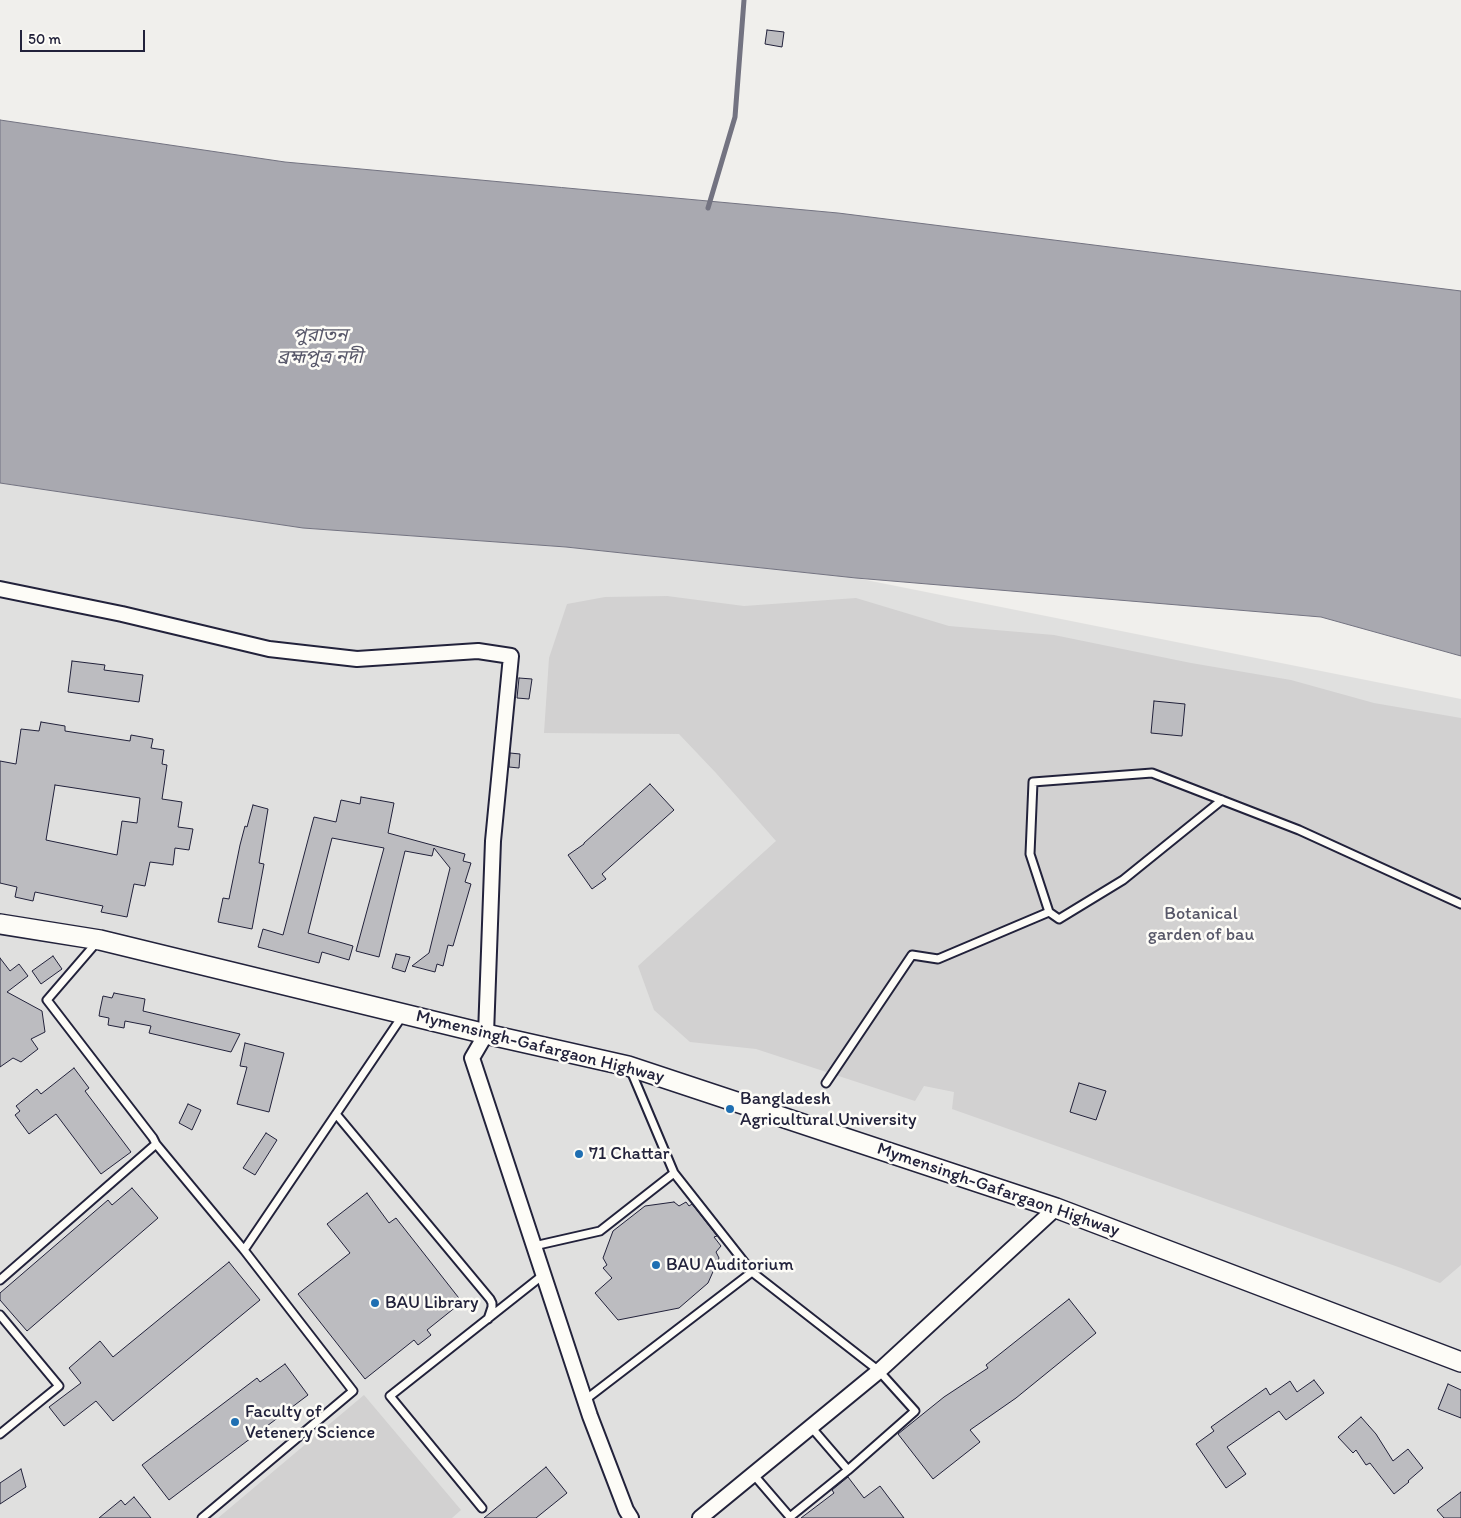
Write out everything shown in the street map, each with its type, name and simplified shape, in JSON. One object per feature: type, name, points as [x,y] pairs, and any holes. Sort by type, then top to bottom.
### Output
[{"type":"main road","name":"Mymensingh-Gafargaon Highway","points":[[0,924],[100,940],[486,1034],[628,1066],[1056,1208],[1461,1362]]},
{"type":"street","points":[[0,589],[122,614],[269,649],[358,659],[478,651],[511,656],[493,841],[486,1034],[472,1058],[585,1400],[627,1515]]},
{"type":"street","points":[[700,1518],[879,1371],[1056,1208]]},
{"type":"lane","points":[[1222,800],[1123,880],[1059,919],[1049,912],[1030,854],[1033,782],[1152,772],[1299,830],[1461,904]]},
{"type":"lane","points":[[826,1083],[912,955],[938,959],[1049,912]]},
{"type":"lane","points":[[100,940],[47,1000],[156,1144],[244,1250],[353,1392],[202,1518]]},
{"type":"lane","points":[[244,1250],[404,1013]]},
{"type":"lane","points":[[628,1066],[674,1173],[752,1272],[879,1371],[915,1411],[848,1470],[790,1517],[753,1474]]},
{"type":"lane","points":[[336,1114],[490,1299],[492,1303],[488,1319]]},
{"type":"lane","points":[[0,1280],[156,1144]]},
{"type":"lane","points":[[534,1246],[600,1230],[674,1173]]},
{"type":"lane","points":[[585,1400],[752,1272]]},
{"type":"lane","points":[[482,1508],[390,1396],[543,1275]]},
{"type":"lane","points":[[0,1315],[59,1386],[0,1434]]},
{"type":"lane","points":[[811,1427],[848,1470]]},
{"type":"shaded area","name":"Bangladesh Agricultural University","points":[[0,483],[303,528],[566,547],[856,578],[1461,699],[1461,1518],[0,1518]]},
{"type":"green space","name":"Botanical garden of bau","points":[[667,596],[744,606],[856,598],[949,626],[1054,635],[1191,663],[1291,680],[1374,703],[1461,718],[1461,1265],[1440,1283],[952,1109],[954,1092],[924,1086],[915,1101],[756,1049],[690,1042],[654,1010],[638,966],[776,841],[679,734],[544,733],[549,658],[567,604],[605,597]]},
{"type":"green space","points":[[364,1395],[461,1510],[452,1518],[218,1518]]},
{"type":"water","name":"পুরাতন ব্রহ্মপুত্র নদী","points":[[0,120],[285,162],[838,213],[1461,291],[1461,656],[1321,617],[856,578],[566,547],[303,528],[0,483]]},
{"type":"building","points":[[767,30],[784,32],[782,47],[765,44]]},
{"type":"building","points":[[72,661],[105,665],[104,670],[143,675],[139,702],[68,692]]},
{"type":"building","points":[[519,678],[532,679],[529,699],[517,698]]},
{"type":"building","points":[[1154,701],[1185,704],[1182,736],[1151,733]]},
{"type":"building","points":[[41,722],[65,726],[65,731],[130,741],[131,735],[153,739],[151,748],[164,750],[162,764],[167,765],[162,799],[182,802],[178,827],[193,829],[189,850],[175,848],[173,865],[150,862],[145,886],[134,884],[127,917],[101,912],[103,906],[35,892],[33,901],[15,897],[17,887],[0,883],[0,761],[16,764],[21,729],[39,731]],"holes":[[[55,785],[140,798],[137,823],[122,821],[117,855],[46,840]]]},
{"type":"building","points":[[510,753],[520,754],[519,768],[509,767]]},
{"type":"building","points":[[650,784],[674,810],[602,874],[606,879],[592,889],[568,855],[584,844]]},
{"type":"building","points":[[361,797],[394,803],[388,833],[465,854],[463,861],[471,863],[465,882],[471,884],[453,946],[448,945],[443,966],[437,964],[435,972],[412,966],[429,953],[450,868],[434,848],[432,856],[405,851],[379,957],[356,951],[384,848],[332,838],[308,933],[353,946],[349,960],[322,952],[319,963],[258,947],[263,929],[283,935],[314,817],[336,822],[341,800],[360,804]]},
{"type":"building","points":[[253,805],[268,809],[259,863],[264,864],[252,929],[218,922],[223,898],[229,899],[240,845]]},
{"type":"building","points":[[396,954],[410,957],[405,972],[392,968]]},
{"type":"building","points":[[53,956],[62,969],[41,984],[32,971]]},
{"type":"building","points":[[0,958],[10,971],[19,964],[28,976],[7,992],[42,1011],[45,1032],[31,1039],[38,1049],[21,1062],[13,1058],[0,1067]]},
{"type":"building","points":[[114,993],[145,999],[143,1011],[240,1034],[231,1052],[149,1033],[151,1026],[125,1021],[124,1028],[108,1025],[109,1018],[99,1016],[100,1010],[103,996],[112,998]]},
{"type":"building","points":[[245,1043],[284,1053],[269,1112],[237,1104],[247,1067],[240,1066]]},
{"type":"building","points":[[74,1068],[89,1088],[85,1091],[131,1152],[101,1174],[56,1114],[29,1134],[15,1115],[20,1111],[16,1106],[37,1089],[41,1094]]},
{"type":"building","points":[[1079,1083],[1106,1091],[1096,1120],[1070,1112]]},
{"type":"building","points":[[188,1104],[201,1110],[192,1130],[179,1123]]},
{"type":"building","points":[[266,1133],[277,1140],[255,1175],[243,1168]]},
{"type":"building","points":[[132,1188],[158,1218],[27,1331],[0,1300],[0,1293],[108,1200],[112,1205]]},
{"type":"building","points":[[367,1193],[389,1223],[396,1218],[462,1302],[427,1330],[431,1335],[418,1345],[414,1340],[365,1379],[298,1294],[350,1253],[327,1224]]},
{"type":"building","points":[[674,1202],[679,1206],[686,1202],[689,1206],[692,1204],[717,1236],[714,1237],[721,1246],[716,1252],[719,1258],[708,1283],[679,1308],[618,1320],[595,1293],[612,1278],[603,1268],[607,1265],[603,1258],[613,1231],[645,1206]]},
{"type":"building","points":[[229,1262],[260,1300],[113,1421],[96,1401],[64,1426],[49,1407],[81,1383],[69,1368],[100,1341],[113,1357]]},
{"type":"building","points":[[1069,1299],[1096,1333],[1016,1398],[970,1430],[980,1442],[933,1479],[898,1434],[944,1397],[988,1368],[986,1365]]},
{"type":"building","points":[[285,1364],[308,1395],[169,1500],[142,1465],[257,1378],[260,1382]]},
{"type":"building","points":[[1314,1380],[1324,1393],[1286,1420],[1279,1411],[1227,1447],[1246,1474],[1226,1488],[1196,1444],[1214,1431],[1211,1427],[1266,1388],[1270,1395],[1290,1381],[1297,1392]]},
{"type":"building","points":[[1448,1384],[1461,1390],[1461,1418],[1438,1409]]},
{"type":"building","points":[[1361,1417],[1376,1434],[1393,1461],[1408,1449],[1423,1468],[1394,1494],[1370,1463],[1366,1465],[1356,1450],[1353,1453],[1338,1437]]},
{"type":"building","points":[[546,1467],[567,1493],[536,1518],[484,1518]]},
{"type":"building","points":[[21,1469],[26,1487],[0,1504],[0,1483]]},
{"type":"building","points":[[848,1477],[864,1498],[880,1486],[904,1518],[801,1518],[834,1493],[832,1490]]},
{"type":"building","points":[[1461,1492],[1461,1518],[1444,1518],[1437,1510]]},
{"type":"building","points":[[134,1497],[151,1518],[99,1518],[121,1500],[125,1505]]},
{"type":"waterway","points":[[708,208],[735,117],[744,0]]},
{"type":"place","name":"Bangladesh Agricultural University","points":[[730,1109]]},
{"type":"place","name":"71 Chattar","points":[[579,1154]]},
{"type":"place","name":"BAU Auditorium","points":[[656,1265]]},
{"type":"place","name":"BAU Library","points":[[375,1303]]},
{"type":"place","name":"Faculty of Vetenery Science","points":[[235,1422]]}]
